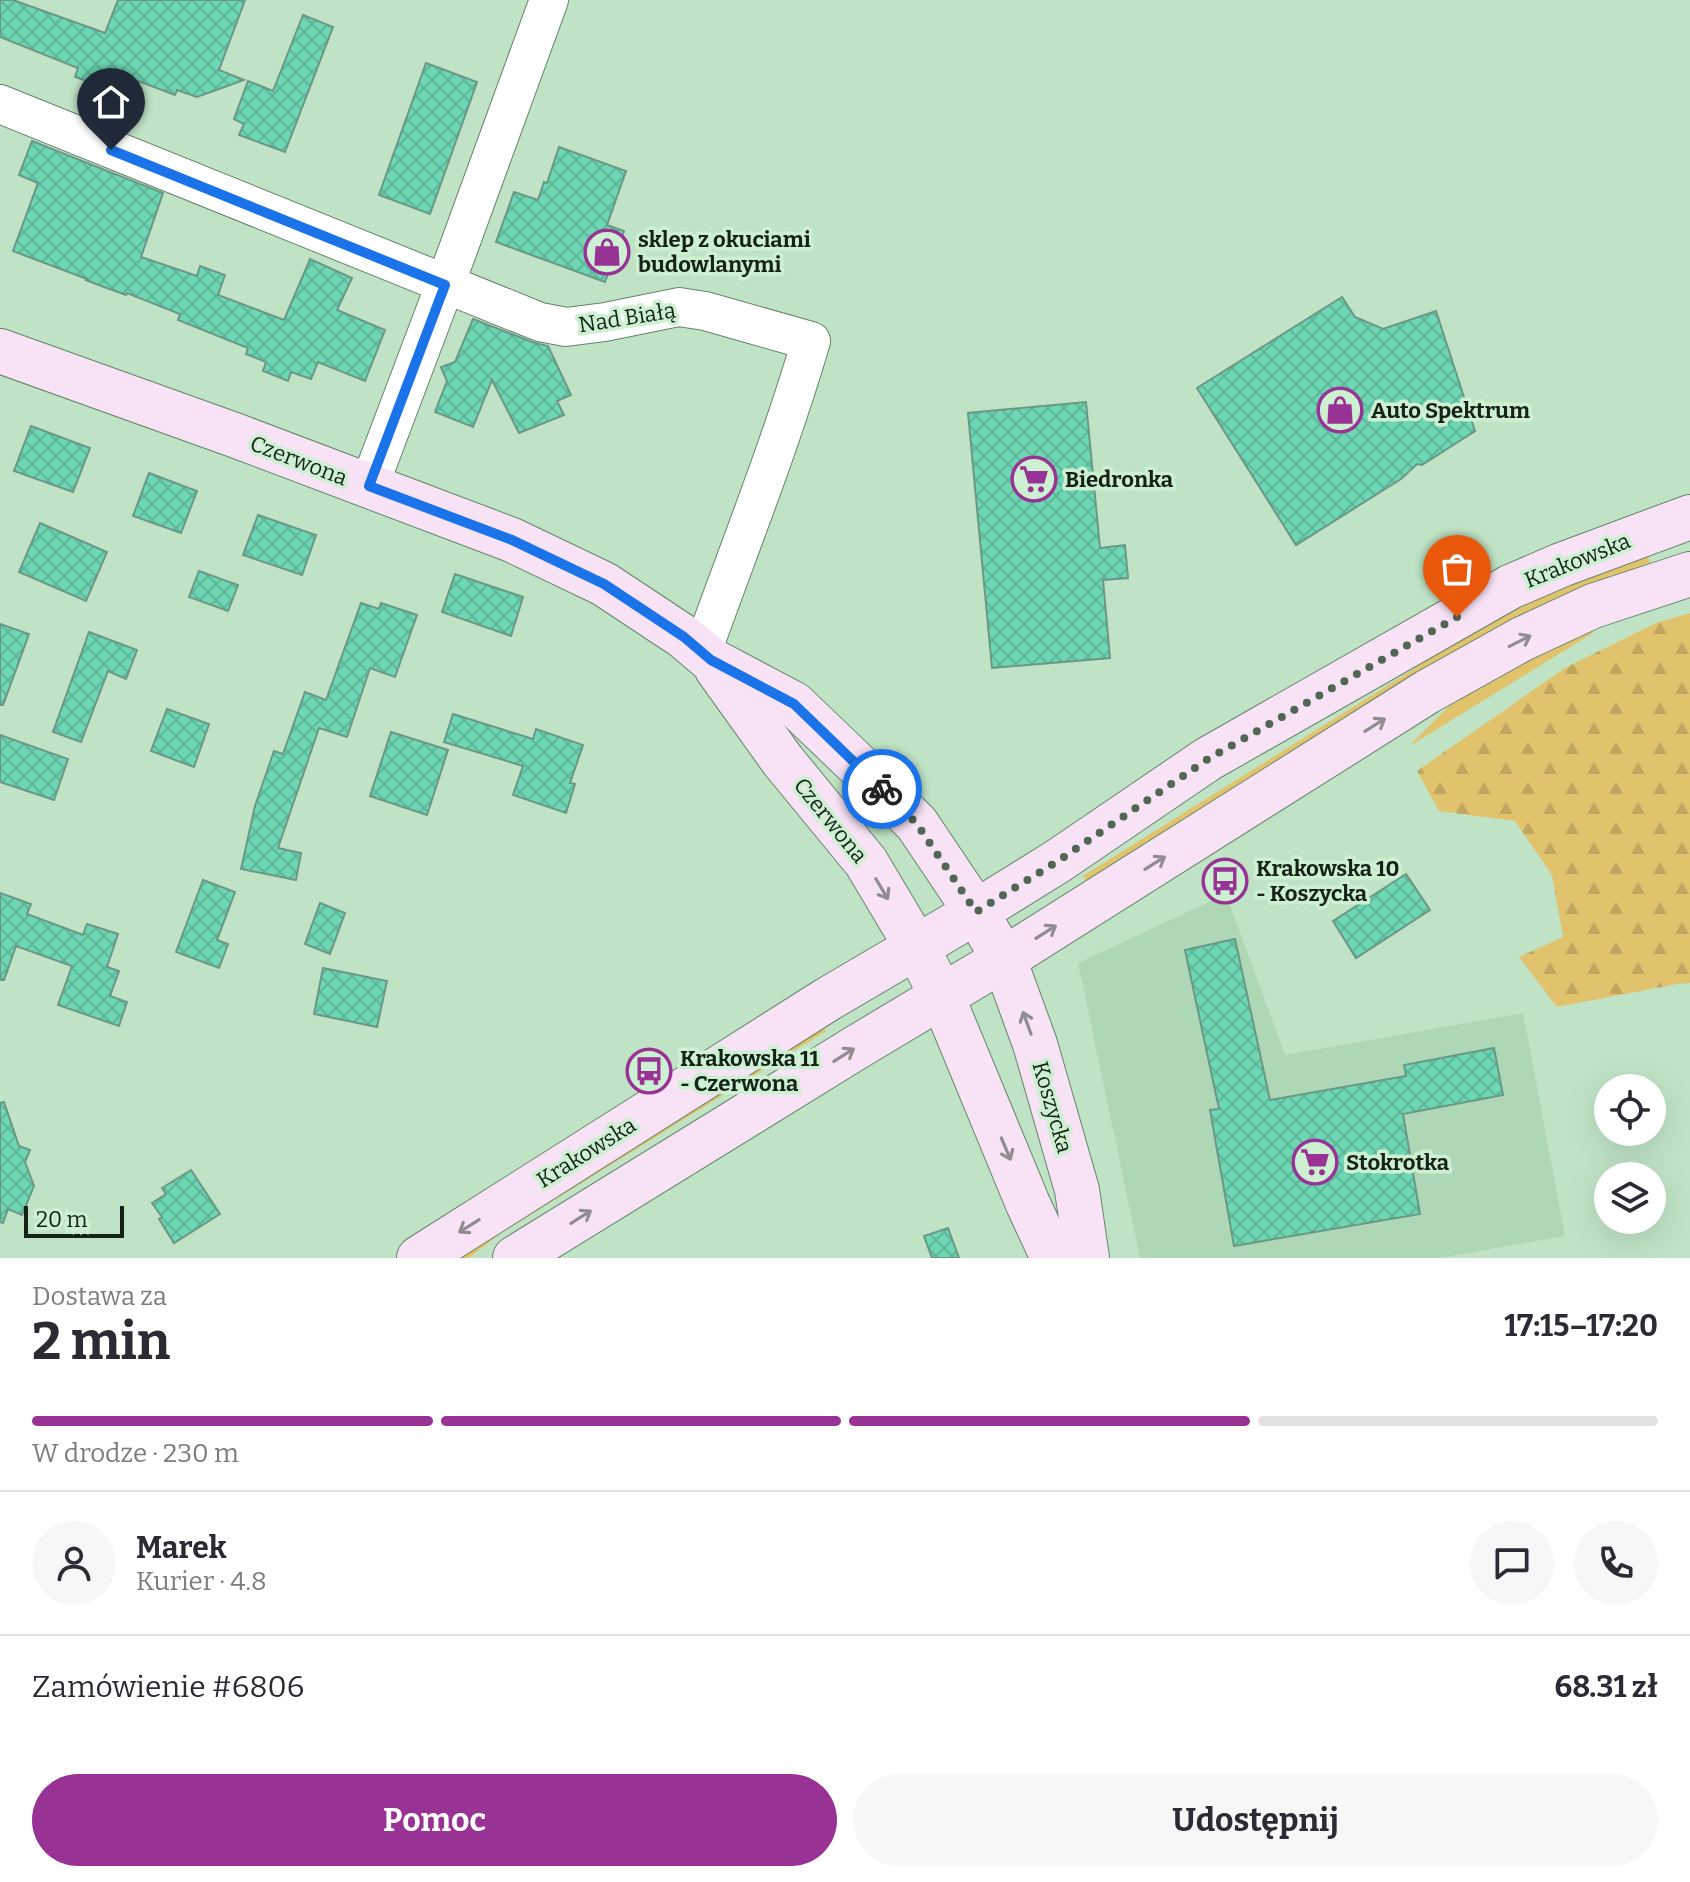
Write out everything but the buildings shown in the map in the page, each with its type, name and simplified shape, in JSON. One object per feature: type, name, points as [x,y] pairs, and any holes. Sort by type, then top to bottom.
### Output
[{"type":"main road","name":"Czerwona","points":[[0,351],[512,540],[604,584],[707,656],[794,704],[917,824],[976,912]]},
{"type":"main road","name":"Krakowska","points":[[419,1258],[801,1016],[1058,861],[1208,759],[1510,587],[1683,519]]},
{"type":"main road","points":[[515,1258],[1004,959],[1427,692],[1522,639],[1593,606],[1683,576]]},
{"type":"main road","name":"Czerwona","points":[[707,656],[783,761],[866,862],[916,946]]},
{"type":"main road","points":[[976,912],[1004,959]]},
{"type":"main road","points":[[916,946],[942,996],[1053,1258]]},
{"type":"main road","name":"Koszycka","points":[[1004,959],[1035,1044],[1077,1190],[1087,1258]]},
{"type":"street","points":[[369,486],[549,0]]},
{"type":"street","name":"Nad Białą","points":[[0,104],[540,322],[566,327],[679,307],[705,311],[811,341],[707,656]]},
{"type":"shaded area","points":[[1226,894],[1285,1055],[1523,1013],[1565,1236],[1440,1258],[1140,1258],[1078,963]]},
{"type":"green space","points":[[1646,552],[1651,564],[1089,887],[1083,876],[1508,610]]},
{"type":"green space","points":[[1690,613],[1690,983],[1557,1007],[1519,957],[1563,937],[1552,875],[1515,821],[1439,811],[1417,771],[1565,668],[1656,623]]},
{"type":"green space","points":[[1592,629],[1593,633],[1412,743],[1452,703],[1533,655]]},
{"type":"green space","points":[[821,1023],[826,1031],[500,1234],[469,1258],[446,1258]]},
{"type":"way so far","points":[[882,789],[917,824],[976,912],[1058,861],[1208,759],[1457,617]]},
{"type":"place","name":"sklep z okuciami budowlanymi","points":[[607,252]]},
{"type":"place","name":"Auto Spektrum","points":[[1340,410]]},
{"type":"place","name":"Biedronka","points":[[1034,479]]},
{"type":"place","name":"Krakowska 10 - Koszycka","points":[[1225,881]]},
{"type":"place","name":"Krakowska 11 - Czerwona","points":[[649,1071]]},
{"type":"place","name":"Stokrotka","points":[[1315,1162]]},
{"type":"route","points":[[111,150],[445,285],[369,486],[512,540],[604,584],[684,637],[711,660],[794,704],[882,789]]}]
